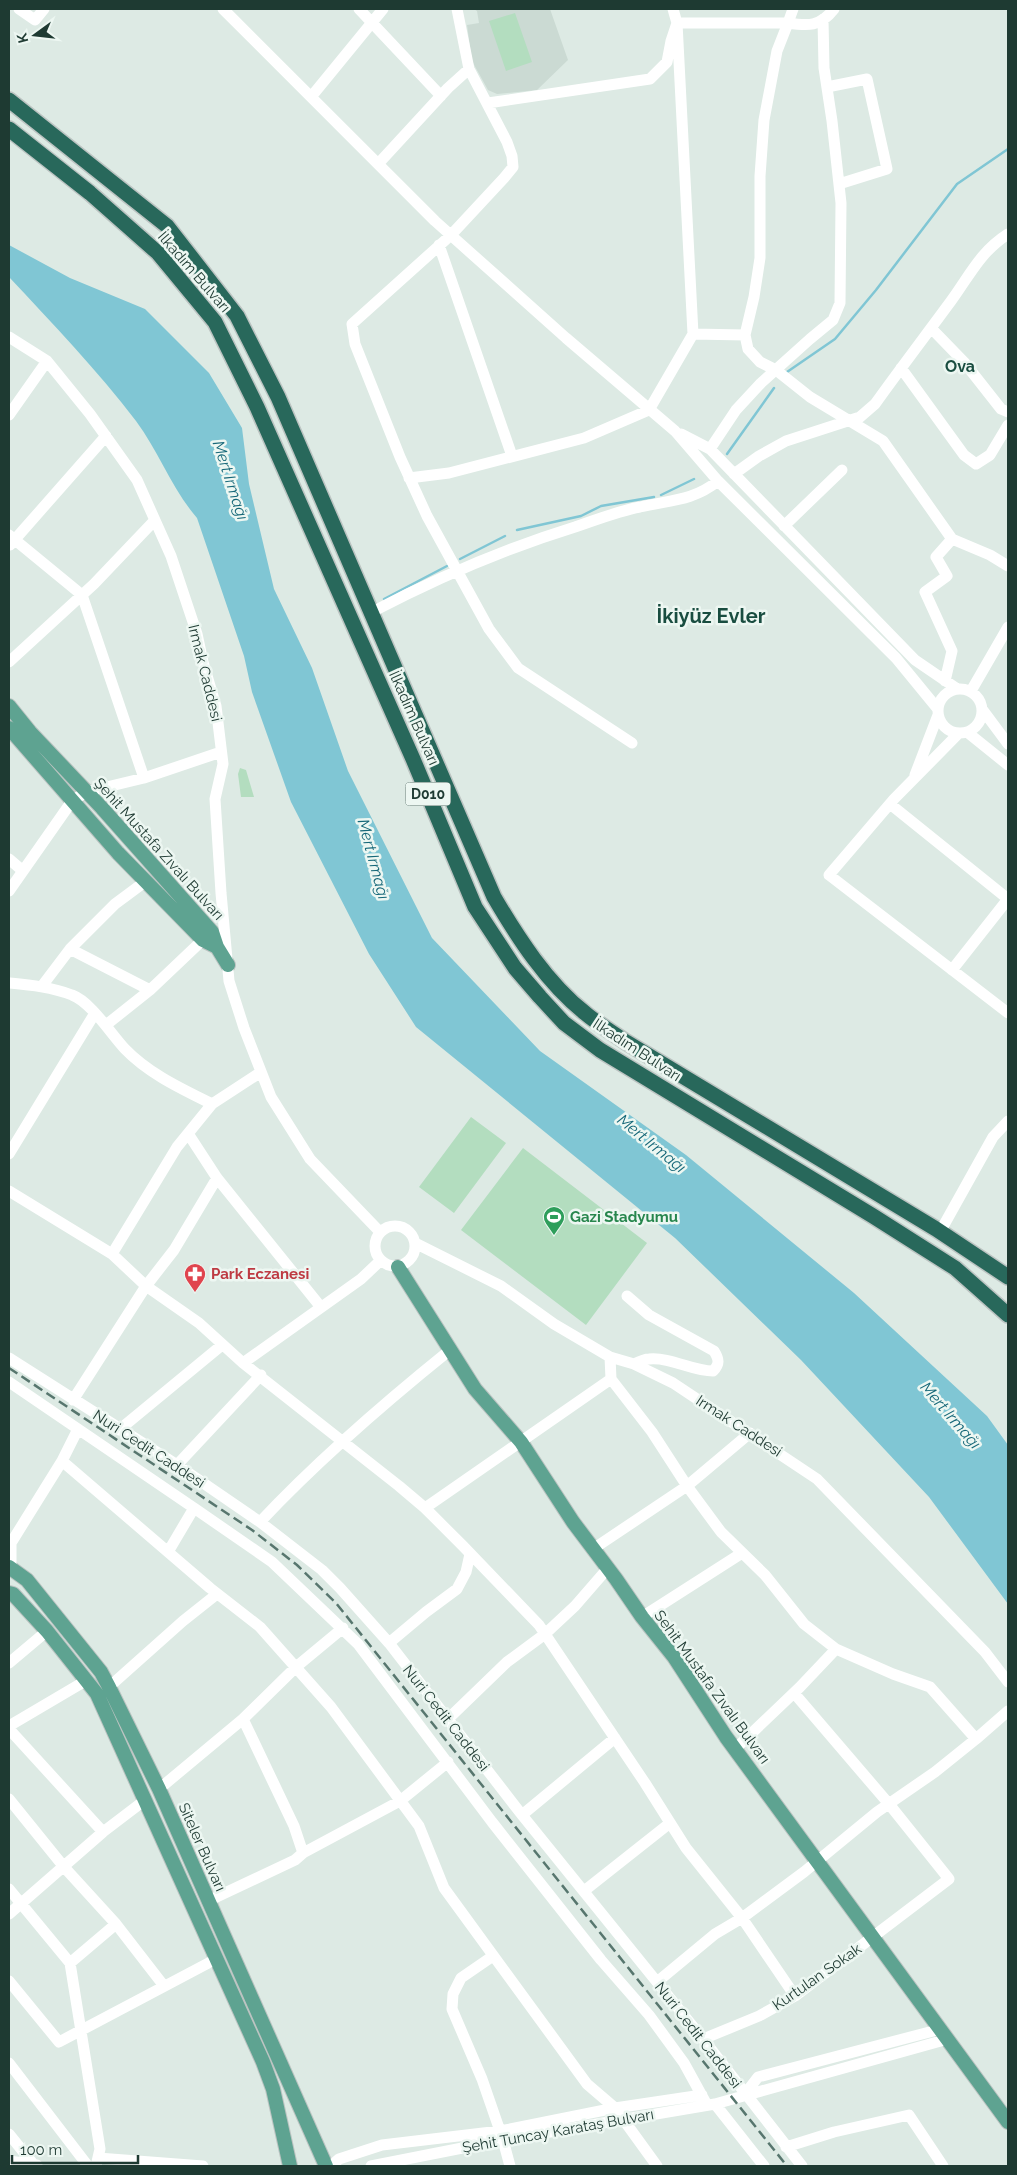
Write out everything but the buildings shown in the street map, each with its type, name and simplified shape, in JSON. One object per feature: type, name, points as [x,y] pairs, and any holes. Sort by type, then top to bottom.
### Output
[{"type":"highway","name":"İlkadım Bulvarı","points":[[9,100],[166,226],[237,316],[278,396],[494,897],[516,934],[557,986],[584,1013],[626,1042],[940,1232],[1008,1277]]},
{"type":"highway","name":"İlkadım Bulvarı","points":[[9,130],[90,193],[158,253],[215,322],[257,407],[413,759],[475,907],[515,968],[564,1023],[600,1050],[873,1216],[954,1268],[1008,1315]]},
{"type":"main road","name":"Şehit Mustafa Zıvalı Bulvarı","points":[[9,706],[30,732],[86,792],[208,936],[228,965]]},
{"type":"main road","name":"Şehit Mustafa Zıvalı Bulvarı","points":[[9,728],[118,853],[146,881],[208,936]]},
{"type":"main road","name":"Sehit Mustafa Zıvalı Bulvarı","points":[[398,1267],[475,1389],[521,1442],[573,1522],[642,1617],[674,1657],[734,1749],[874,1937],[1008,2122]]},
{"type":"main road","name":"Siteler Bulvarı","points":[[10,1567],[27,1580],[101,1672],[109,1687],[159,1789],[325,2166]]},
{"type":"main road","points":[[9,1593],[13,1594],[47,1630],[97,1694],[263,2062],[273,2089],[290,2166]]},
{"type":"main road","points":[[312,2166],[325,2166]]},
{"type":"street","points":[[19,9],[35,20],[44,9]]},
{"type":"street","points":[[224,9],[451,235],[675,431],[718,481],[896,658],[938,712],[946,728],[963,733],[1008,765]]},
{"type":"street","points":[[360,9],[441,96]]},
{"type":"street","points":[[311,97],[383,9]]},
{"type":"street","points":[[457,9],[469,68],[508,142],[513,167],[451,235],[352,324],[355,344],[409,478],[427,516],[489,629],[518,668],[632,743]]},
{"type":"street","points":[[409,478],[449,473],[584,438],[649,410],[693,334],[678,23],[673,9]]},
{"type":"street","points":[[793,9],[777,50],[764,120],[760,176],[760,258],[754,297],[745,335],[748,349],[760,362],[776,370],[810,397],[883,441],[952,539],[990,555],[1008,566]]},
{"type":"street","points":[[678,23],[788,23],[808,26],[823,19],[834,9]]},
{"type":"street","points":[[710,449],[736,410],[776,370],[833,320],[840,303],[842,204],[824,68],[823,19]]},
{"type":"street","points":[[488,103],[650,79],[667,62],[671,40],[678,23]]},
{"type":"street","points":[[378,164],[469,68]]},
{"type":"street","points":[[827,87],[867,79],[887,169],[839,184]]},
{"type":"street","points":[[734,474],[759,456],[786,441],[860,417],[875,404],[966,280],[981,256],[995,242],[1008,234]]},
{"type":"street","points":[[439,245],[512,456]]},
{"type":"street","points":[[931,328],[964,362],[1001,409],[1008,412]]},
{"type":"street","points":[[693,334],[745,335]]},
{"type":"street","name":"Irmak Caddesi","points":[[9,337],[47,361],[106,436],[137,480],[171,556],[197,634],[216,706],[223,764],[215,798],[229,981],[241,1019],[271,1096],[310,1159],[380,1232]]},
{"type":"street","points":[[9,415],[47,361]]},
{"type":"street","points":[[901,368],[964,454],[976,464],[990,454],[1008,425]]},
{"type":"street","points":[[675,431],[710,449],[916,660],[956,688],[970,690],[981,702],[982,709],[979,723],[963,733],[914,779],[829,875],[1008,1013]]},
{"type":"street","points":[[106,436],[10,540],[82,595],[144,778]]},
{"type":"street","points":[[784,526],[842,470]]},
{"type":"street","points":[[372,612],[415,590],[573,527],[638,507],[687,499],[707,490],[718,481]]},
{"type":"street","points":[[9,662],[82,595],[155,520]]},
{"type":"street","points":[[945,681],[952,652],[925,592],[947,576],[936,557],[952,539]]},
{"type":"street","points":[[970,690],[1008,627]]},
{"type":"street","points":[[914,779],[943,695],[956,688]]},
{"type":"street","points":[[982,709],[1008,744]]},
{"type":"street","points":[[9,891],[72,801],[86,792],[144,778],[221,752]]},
{"type":"street","points":[[890,804],[1008,899],[952,970]]},
{"type":"street","points":[[9,859],[23,871]]},
{"type":"street","points":[[42,986],[70,948],[115,904],[146,881]]},
{"type":"street","points":[[106,1025],[150,990],[208,936]]},
{"type":"street","points":[[70,948],[150,990]]},
{"type":"street","points":[[9,983],[42,986],[74,995],[95,1013],[126,1050],[161,1078],[212,1104]]},
{"type":"street","points":[[9,1154],[95,1013]]},
{"type":"street","points":[[112,1254],[177,1147],[189,1135],[212,1104],[261,1072]]},
{"type":"street","points":[[940,1232],[992,1137],[1008,1121]]},
{"type":"street","points":[[189,1135],[217,1178],[320,1306]]},
{"type":"street","points":[[73,1400],[146,1286],[174,1250],[217,1178]]},
{"type":"street","points":[[9,1191],[112,1254],[146,1286],[199,1323],[243,1363],[261,1375],[425,1508],[470,1554],[545,1634],[686,1848],[742,1918],[795,1996]]},
{"type":"street","points":[[398,1226],[410,1232],[415,1244],[413,1256],[409,1261],[398,1267],[391,1267],[380,1261],[376,1256],[374,1243],[380,1232],[386,1228],[398,1226]]},
{"type":"street","name":"Irmak Caddesi","points":[[415,1244],[501,1286],[554,1324],[610,1357],[634,1364],[672,1383],[817,1479],[985,1652],[1008,1682]]},
{"type":"street","points":[[243,1363],[320,1306],[362,1279],[380,1261]]},
{"type":"street","points":[[627,1296],[649,1315],[714,1351],[718,1359],[718,1366],[713,1372],[700,1371],[678,1363],[649,1358],[634,1364]]},
{"type":"street","points":[[119,1430],[222,1345]]},
{"type":"street","points":[[260,1522],[342,1440],[450,1350]]},
{"type":"street","points":[[610,1357],[611,1379],[652,1432],[687,1486],[721,1532],[765,1575],[804,1624],[836,1649],[893,1674],[930,1687],[976,1739]]},
{"type":"street","name":"Nuri Cedit Caddesi","points":[[9,1358],[176,1465],[260,1522],[322,1570],[389,1644],[522,1815],[703,2038],[802,2166]]},
{"type":"street","points":[[176,1465],[261,1375]]},
{"type":"street","points":[[425,1508],[611,1379]]},
{"type":"street","name":"Nuri Cedit Caddesi","points":[[9,1382],[272,1562],[343,1628],[358,1644],[492,1822],[601,1960],[649,2015],[684,2063],[708,2101],[764,2166]]},
{"type":"street","points":[[10,1567],[11,1543],[62,1461],[78,1429]]},
{"type":"street","points":[[593,1549],[687,1486],[750,1433]]},
{"type":"street","points":[[62,1461],[217,1594],[260,1626],[331,1707],[419,1826],[444,1888],[587,2084],[615,2108],[657,2166]]},
{"type":"street","points":[[168,1552],[194,1508]]},
{"type":"street","points":[[389,1644],[426,1612],[458,1589],[466,1572],[470,1554]]},
{"type":"street","points":[[642,1617],[742,1554]]},
{"type":"street","points":[[448,1719],[508,1662],[545,1634],[575,1606],[608,1568]]},
{"type":"street","points":[[109,1687],[183,1621],[217,1594]]},
{"type":"street","points":[[159,1789],[243,1719],[296,1667],[343,1628]]},
{"type":"street","points":[[9,1664],[47,1630]]},
{"type":"street","points":[[734,1749],[794,1693],[836,1649]]},
{"type":"street","points":[[87,1680],[9,1727],[103,1832]]},
{"type":"street","points":[[794,1693],[889,1804]]},
{"type":"street","points":[[657,1982],[715,1934],[742,1918],[976,1739],[1008,1710]]},
{"type":"street","points":[[243,1719],[294,1826],[303,1853]]},
{"type":"street","points":[[522,1815],[615,1738]]},
{"type":"street","points":[[208,1901],[295,1860],[303,1853],[400,1801],[448,1762]]},
{"type":"street","points":[[9,1799],[64,1867],[116,1924],[164,1986]]},
{"type":"street","points":[[9,1914],[103,1832],[145,1800]]},
{"type":"street","name":"Kurtulan Sokak","points":[[703,2038],[760,2016],[795,1996],[950,1879],[889,1804]]},
{"type":"street","points":[[584,1891],[670,1823]]},
{"type":"street","points":[[9,1889],[70,1963],[100,2149],[97,2162],[203,2166]]},
{"type":"street","points":[[70,1963],[116,1924]]},
{"type":"street","points":[[493,1956],[461,1978],[453,1994],[452,2009],[482,2079],[502,2136],[510,2166]]},
{"type":"street","points":[[9,1981],[59,2042],[216,1959]]},
{"type":"street","name":"Şehit Tuncay Karataş Bulvarı","points":[[331,2166],[339,2158],[382,2145],[502,2136],[624,2120],[745,2094],[944,2034]]},
{"type":"street","points":[[9,2063],[88,2166]]},
{"type":"street","name":"Şehit Tuncay Karataş Bulvarı","points":[[371,2166],[615,2108],[708,2101]]},
{"type":"street","points":[[786,2147],[834,2132],[909,2115],[943,2166]]},
{"type":"street","points":[[9,2134],[37,2166]]},
{"type":"street","points":[[9,2161],[37,2166]]},
{"type":"shaded area","points":[[474,9],[550,9],[568,60],[537,90],[497,94],[488,90],[472,61],[467,25],[479,23],[477,11]]},
{"type":"green space","points":[[515,13],[532,62],[506,71],[489,21]]},
{"type":"green space","points":[[240,768],[246,770],[254,797],[241,797],[238,774]]},
{"type":"green space","points":[[471,1117],[506,1143],[454,1213],[419,1187]]},
{"type":"green space","name":"Gazi Stadyumu","points":[[523,1148],[647,1243],[586,1325],[461,1230]]},
{"type":"water","name":"Mert Irmağı","points":[[9,245],[70,278],[145,309],[209,373],[242,428],[249,484],[274,589],[312,668],[348,771],[432,938],[540,1051],[686,1155],[854,1293],[987,1416],[1008,1445],[1008,1604],[929,1497],[801,1360],[675,1238],[416,1027],[369,954],[291,802],[252,692],[244,656],[197,518],[180,495],[136,421],[90,365],[9,277]]},
{"type":"waterway","points":[[787,372],[835,339],[876,290],[957,184],[1008,149]]},
{"type":"waterway","points":[[727,454],[774,388]]},
{"type":"waterway","points":[[661,495],[694,479]]},
{"type":"waterway","points":[[517,530],[581,516],[601,506],[654,497]]},
{"type":"waterway","points":[[460,559],[505,536]]},
{"type":"waterway","points":[[384,599],[447,566]]},
{"type":"railway","points":[[9,1368],[252,1530],[297,1565],[336,1603],[787,2166]]},
{"type":"place","name":"Gazi Stadyumu","points":[[554,1236]]},
{"type":"place","name":"Park Eczanesi","points":[[195,1293]]},
{"type":"district","name":"Ova","points":[[960,366]]},
{"type":"district","name":"İkiyüz Evler","points":[[711,616]]}]
